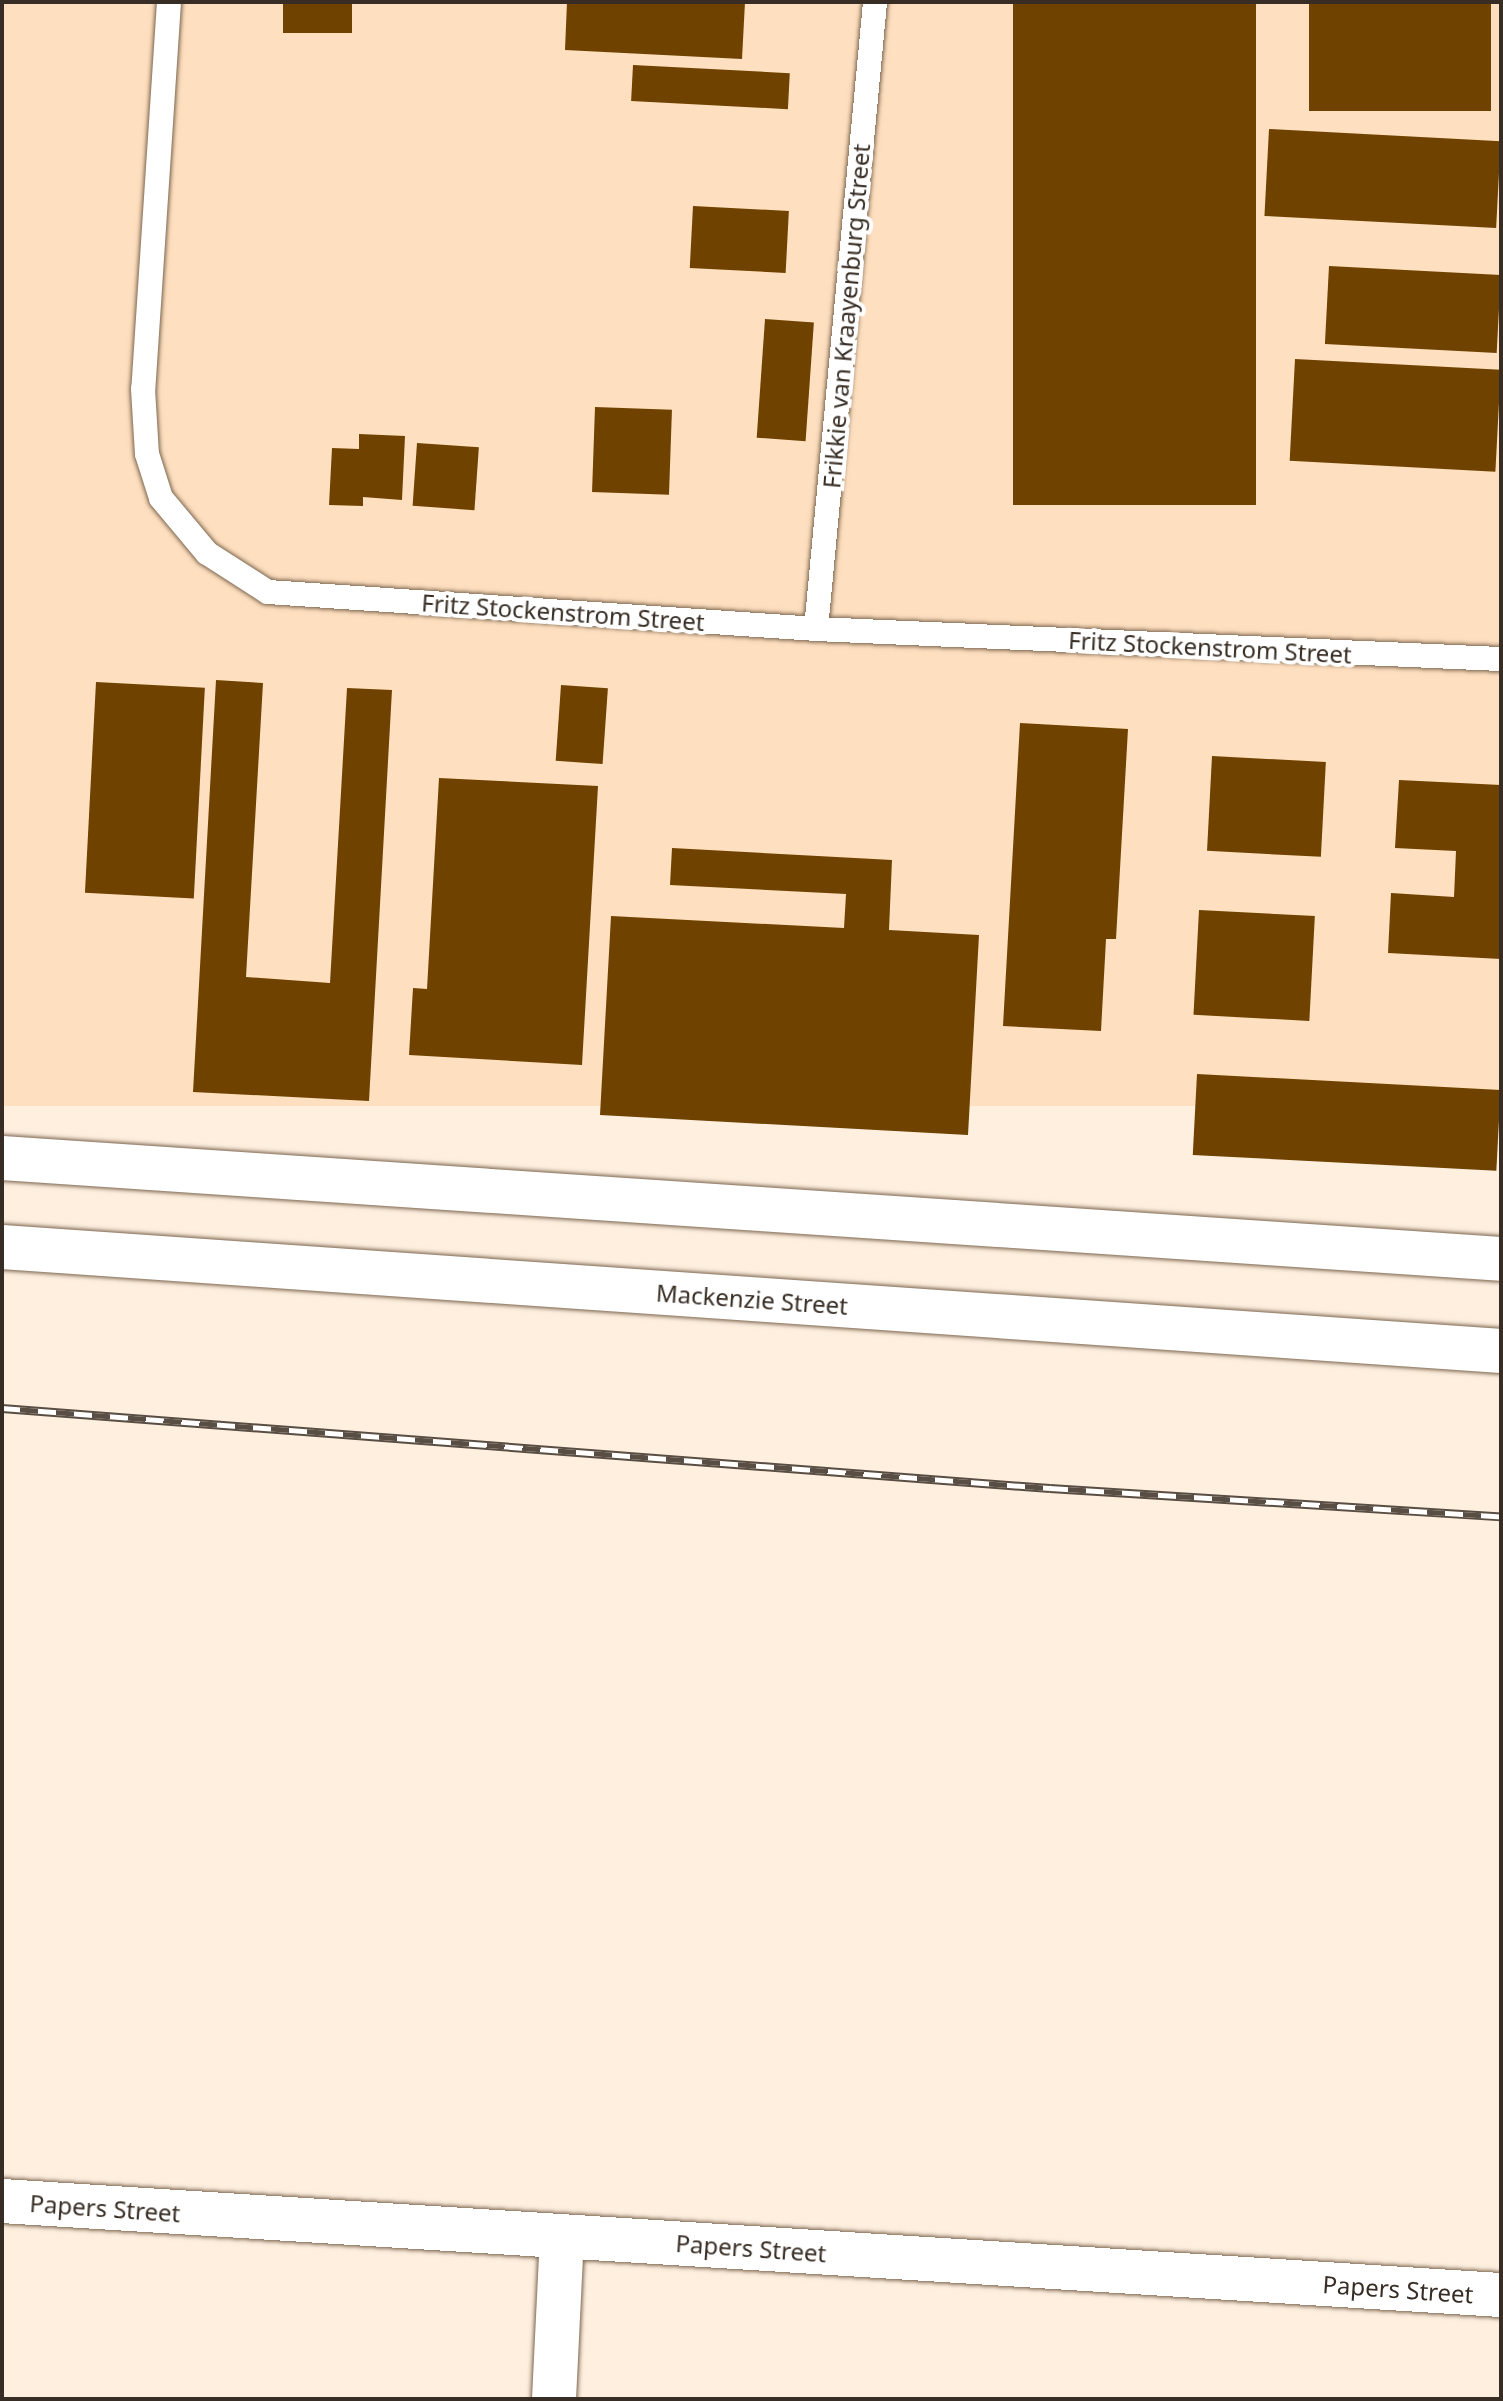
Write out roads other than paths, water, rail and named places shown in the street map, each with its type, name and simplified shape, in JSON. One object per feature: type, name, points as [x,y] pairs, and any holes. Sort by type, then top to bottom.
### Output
[{"type":"street","points":[[2,1158],[1501,1259]]},
{"type":"street","name":"Mackenzie Street","points":[[2,1247],[1501,1351]]},
{"type":"street","name":"Papers Street","points":[[2,2201],[1501,2295]]},
{"type":"street","points":[[554,2399],[562,2237]]},
{"type":"lane","name":"Fritz Stockenstrom Street","points":[[169,2],[143,389],[147,454],[161,498],[207,553],[268,592],[816,629],[1501,659]]},
{"type":"lane","name":"Frikkie van Kraayenburg Street","points":[[816,629],[875,2]]},
{"type":"railway","points":[[2,1408],[1050,1488],[1501,1516]]}]
